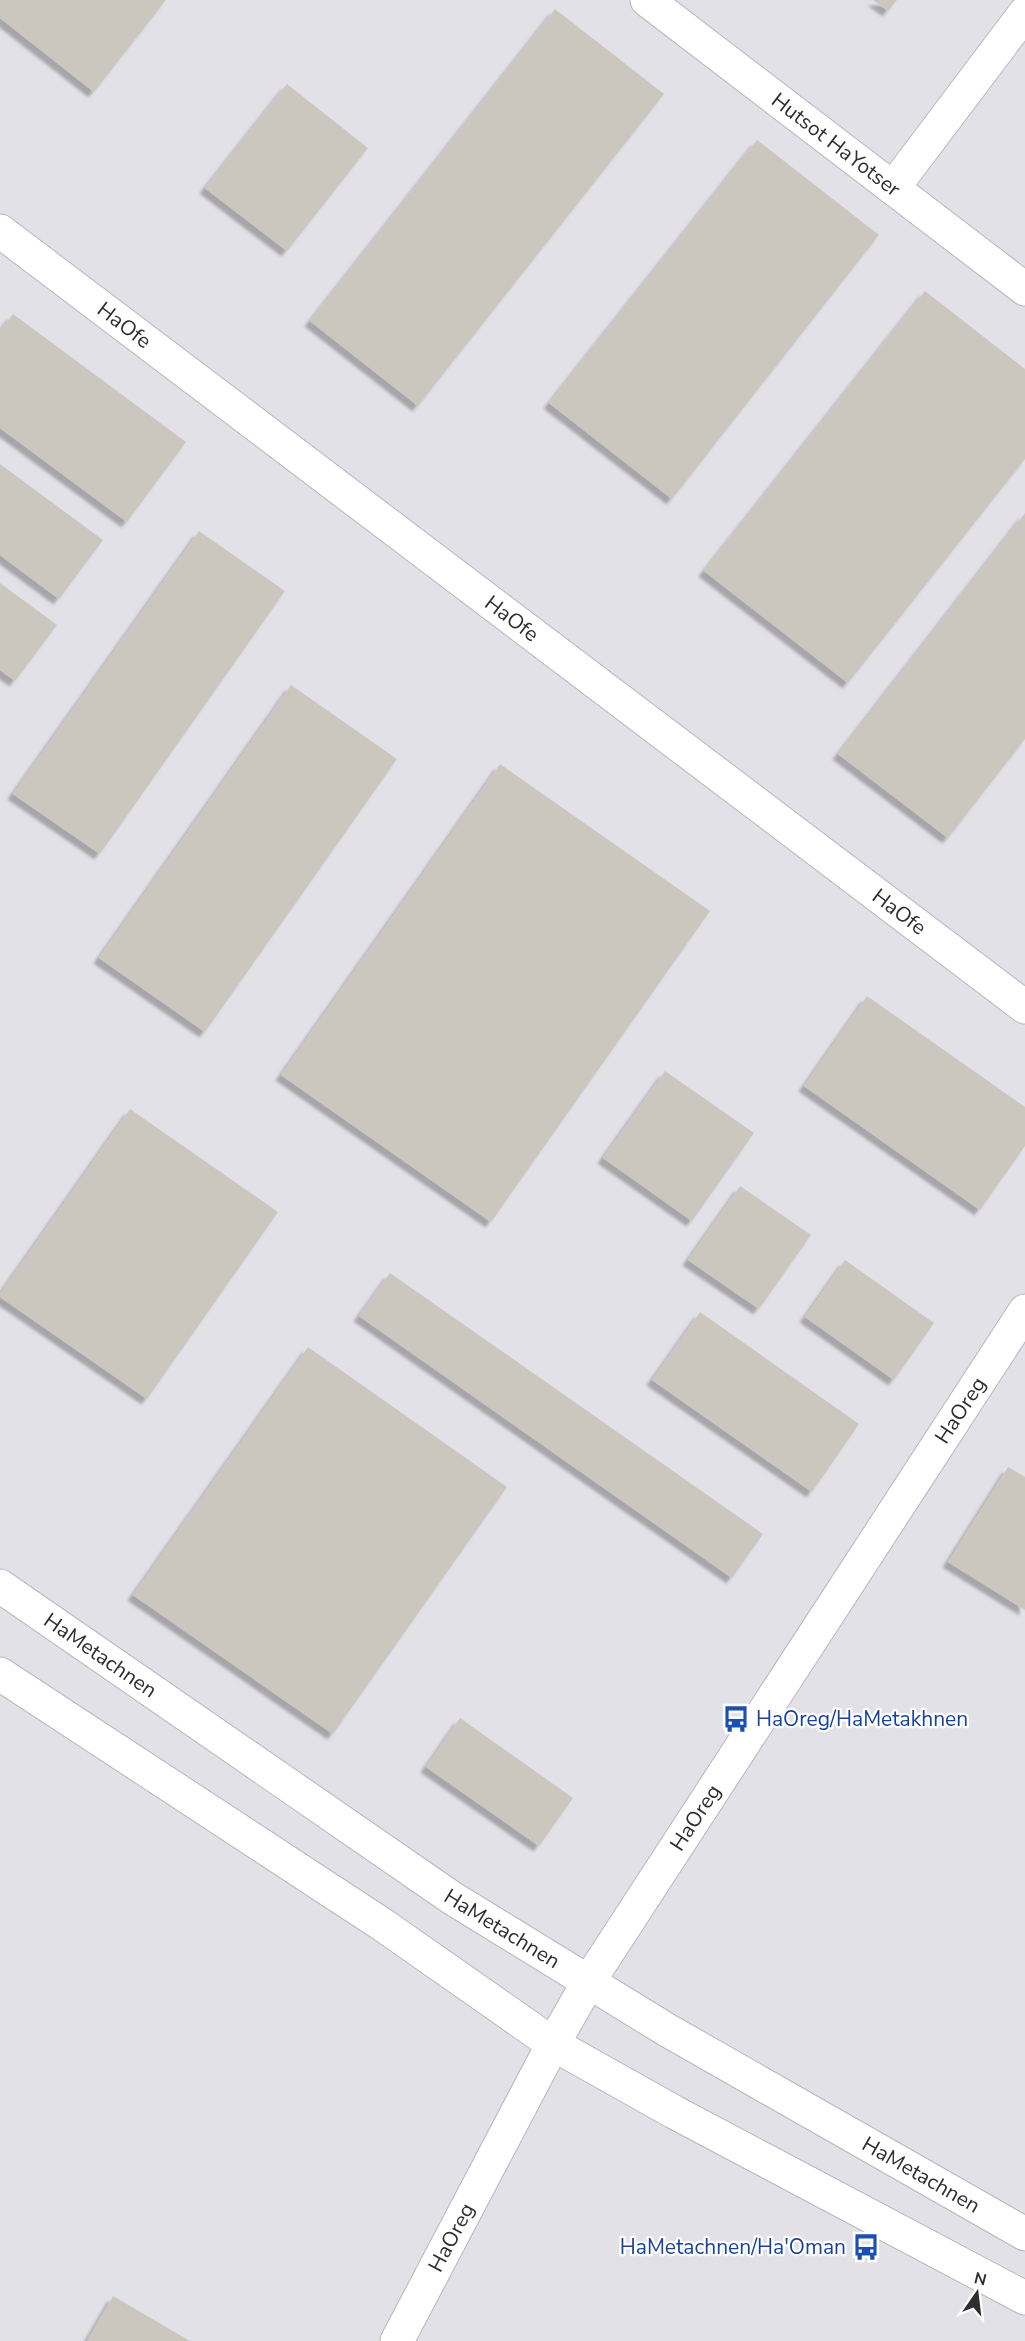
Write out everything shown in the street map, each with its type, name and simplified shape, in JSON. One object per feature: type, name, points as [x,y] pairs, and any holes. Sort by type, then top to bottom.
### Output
[{"type":"street","name":"Hutsot HaYotser","points":[[647,0],[1025,289]]},
{"type":"street","points":[[893,188],[1025,13]]},
{"type":"street","name":"HaOfe","points":[[0,231],[1025,1007]]},
{"type":"street","name":"HaOreg","points":[[397,2341],[553,2044],[589,1981],[1025,1311]]},
{"type":"street","name":"HaMetachnen","points":[[0,1586],[452,1898],[666,2030],[1025,2234]]},
{"type":"street","points":[[0,1674],[383,1925],[553,2044],[674,2112],[1025,2298]]},
{"type":"shaded area","points":[[0,0],[1025,0],[1025,2341],[0,2341]]},
{"type":"building","points":[[0,0],[166,0],[94,92],[0,18]]},
{"type":"building","points":[[873,0],[897,0],[888,11]]},
{"type":"building","points":[[555,9],[664,94],[418,406],[310,321]]},
{"type":"building","points":[[287,84],[368,148],[287,251],[205,188]]},
{"type":"building","points":[[757,140],[879,235],[672,499],[549,403]]},
{"type":"building","points":[[925,291],[1025,369],[1025,459],[848,683],[704,571]]},
{"type":"building","points":[[13,314],[186,442],[127,522],[0,428],[0,331]]},
{"type":"building","points":[[0,464],[103,540],[59,599],[0,555]]},
{"type":"building","points":[[1025,513],[1025,739],[948,838],[838,754]]},
{"type":"building","points":[[199,531],[285,591],[100,854],[13,794]]},
{"type":"building","points":[[0,583],[57,625],[15,681],[0,670]]},
{"type":"building","points":[[291,685],[397,759],[205,1032],[99,958]]},
{"type":"building","points":[[500,764],[710,911],[491,1222],[281,1075]]},
{"type":"building","points":[[867,996],[1025,1107],[1025,1146],[980,1210],[804,1086]]},
{"type":"building","points":[[665,1071],[754,1133],[692,1221],[603,1158]]},
{"type":"building","points":[[130,1109],[278,1212],[147,1399],[0,1297]]},
{"type":"building","points":[[740,1186],[811,1235],[759,1309],[688,1260]]},
{"type":"building","points":[[845,1260],[934,1323],[894,1380],[805,1317]]},
{"type":"building","points":[[390,1273],[763,1534],[732,1578],[359,1316]]},
{"type":"building","points":[[700,1312],[859,1424],[812,1492],[652,1380]]},
{"type":"building","points":[[308,1347],[507,1487],[333,1734],[133,1595]]},
{"type":"building","points":[[1008,1467],[1025,1477],[1025,1610],[948,1562]]},
{"type":"building","points":[[460,1718],[573,1798],[539,1846],[426,1767]]},
{"type":"building","points":[[113,2296],[190,2341],[87,2341]]},
{"type":"place","name":"HaOreg/HaMetakhnen","points":[[736,1719]]},
{"type":"place","name":"HaMetachnen/Ha'Oman","points":[[866,2247]]}]
